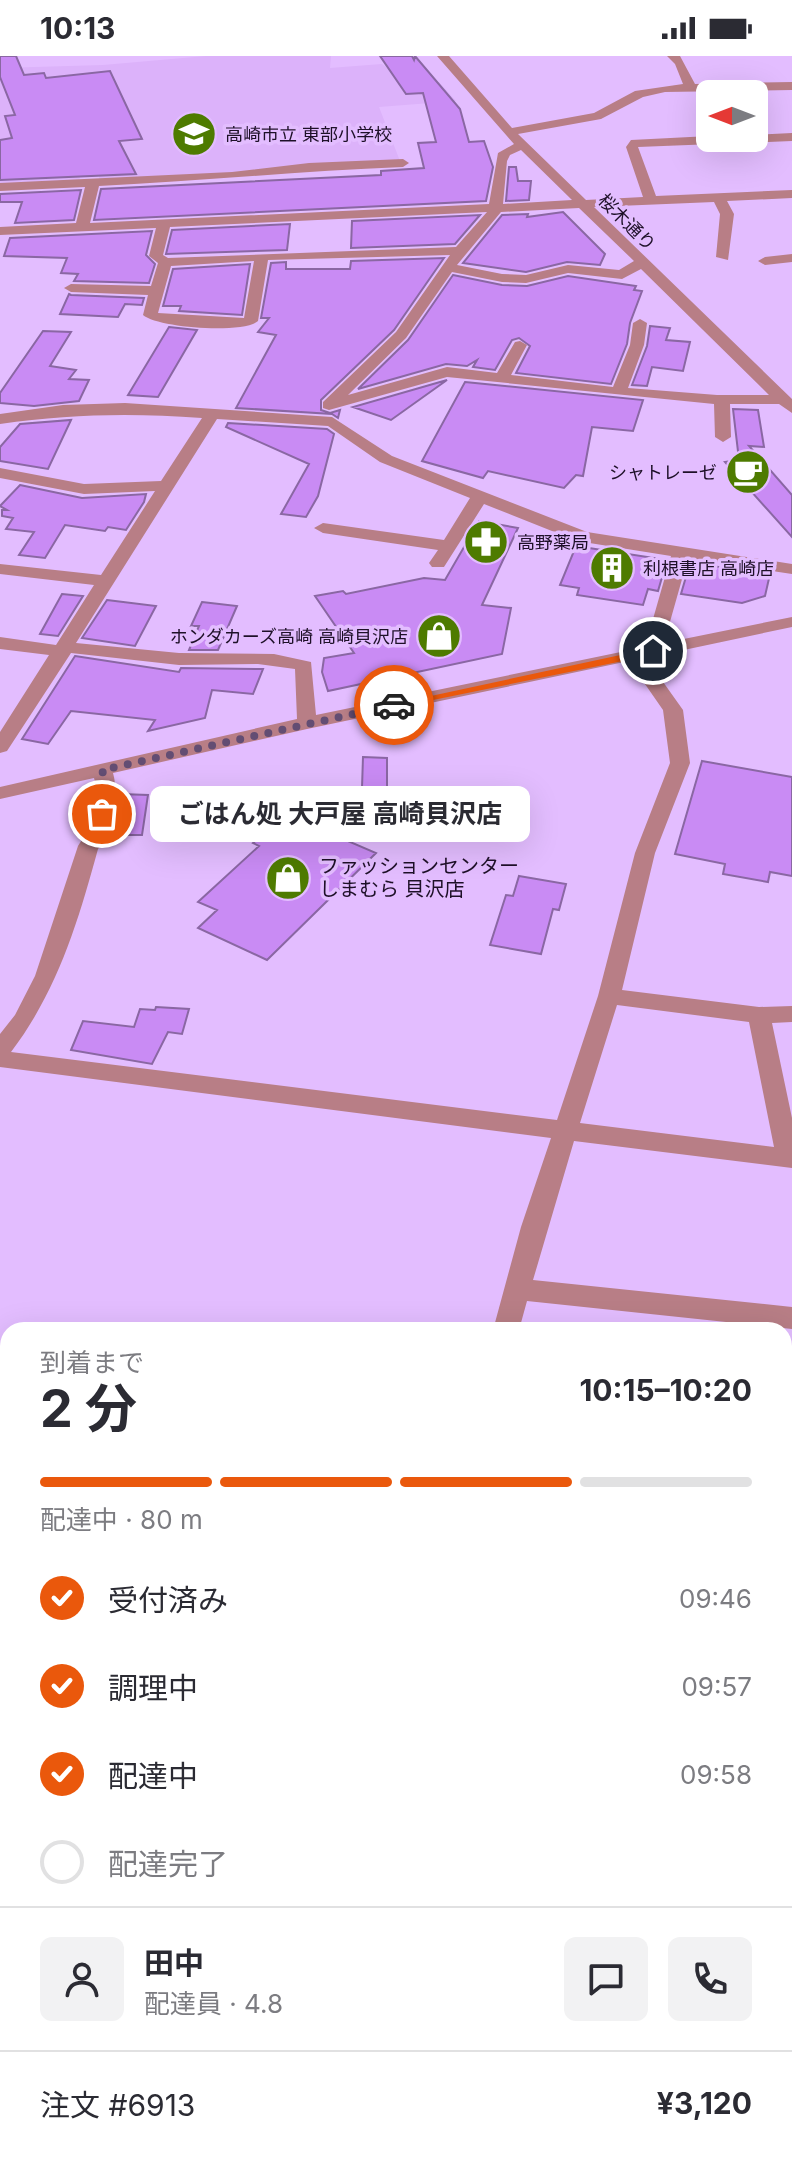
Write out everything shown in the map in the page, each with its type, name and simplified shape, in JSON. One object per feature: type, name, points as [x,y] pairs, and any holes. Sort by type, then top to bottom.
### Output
[{"type":"street","name":"桜木通り","points":[[443,56],[509,132],[787,404]]},
{"type":"street","points":[[673,56],[680,63],[689,85]]},
{"type":"street","points":[[509,132],[597,116],[639,94],[696,86]]},
{"type":"street","points":[[768,88],[792,86]]},
{"type":"street","points":[[768,136],[792,137]]},
{"type":"street","points":[[651,200],[632,147],[635,143],[696,139]]},
{"type":"street","points":[[315,419],[381,358],[401,335],[460,251],[495,211],[504,153],[522,145]]},
{"type":"street","points":[[0,187],[403,163]]},
{"type":"street","points":[[82,227],[93,182]]},
{"type":"street","points":[[0,231],[792,194]]},
{"type":"street","points":[[719,198],[727,214],[723,257]]},
{"type":"street","points":[[164,222],[156,256],[165,262],[460,251]]},
{"type":"street","points":[[165,262],[150,315],[165,320],[240,324],[251,321],[262,256]]},
{"type":"street","points":[[765,261],[792,258]]},
{"type":"street","points":[[449,267],[502,278],[526,279],[568,269],[622,275],[642,262]]},
{"type":"street","points":[[71,288],[157,291]]},
{"type":"street","points":[[619,392],[637,345],[640,323]]},
{"type":"street","points":[[502,377],[520,345]]},
{"type":"street","points":[[329,405],[447,372],[619,392],[787,404]]},
{"type":"street","points":[[722,400],[723,437]]},
{"type":"street","points":[[2,422],[63,410],[125,408],[315,419],[342,427],[386,459],[583,537],[792,569]]},
{"type":"street","points":[[0,747],[213,413]]},
{"type":"street","points":[[0,473],[84,489],[168,486]]},
{"type":"street","points":[[438,563],[480,496]]},
{"type":"street","points":[[323,528],[449,546]]},
{"type":"street","points":[[508,1322],[564,1130],[609,996],[645,853],[680,763],[673,710],[644,653],[681,552]]},
{"type":"street","points":[[0,569],[107,581]]},
{"type":"street","points":[[0,793],[307,723],[792,622]]},
{"type":"street","points":[[0,643],[181,659],[257,659],[295,663],[304,666],[307,723]]},
{"type":"street","points":[[0,1051],[11,1032],[25,1019],[69,916],[88,846],[96,839],[108,790],[102,770]]},
{"type":"street","points":[[609,996],[759,1015],[792,1014]]},
{"type":"street","points":[[0,1059],[790,1158],[759,1015]]},
{"type":"street","points":[[516,1289],[792,1318]]},
{"type":"shaded area","name":"高崎市立 東部小学校","points":[[206,56],[331,56],[330,68],[382,64],[407,82],[439,82],[456,101],[379,107],[400,161],[236,173],[99,179],[99,176],[80,177],[79,181],[0,184],[0,68],[103,65]]},
{"type":"building","points":[[0,56],[16,56],[24,75],[44,73],[46,78],[110,71],[142,139],[119,141],[136,174],[0,180],[0,140],[12,138],[5,116],[15,115],[0,77]]},
{"type":"building","points":[[380,56],[412,56],[414,60],[415,56],[460,109],[469,142],[484,141],[493,167],[486,201],[94,220],[101,189],[381,175],[381,171],[424,168],[418,143],[436,142],[423,93],[406,94]]},
{"type":"building","points":[[509,167],[516,167],[518,181],[531,181],[529,200],[506,201]]},
{"type":"building","points":[[81,190],[74,220],[15,223],[22,202],[0,202],[0,194]]},
{"type":"building","points":[[563,212],[605,254],[600,265],[567,262],[526,272],[463,263],[502,215],[528,214],[527,217]]},
{"type":"building","points":[[480,215],[455,244],[351,248],[352,221]]},
{"type":"building","points":[[290,224],[287,250],[166,254],[172,230]]},
{"type":"building","points":[[152,231],[146,255],[155,264],[149,283],[74,281],[78,274],[61,273],[67,258],[4,256],[10,238]]},
{"type":"building","points":[[444,258],[394,330],[321,400],[321,410],[330,413],[340,410],[338,418],[332,414],[236,408],[276,335],[258,332],[269,318],[261,318],[271,263],[286,262],[286,269],[350,269],[351,261]]},
{"type":"building","points":[[250,264],[242,315],[179,311],[181,306],[163,306],[173,269]]},
{"type":"building","points":[[453,275],[502,285],[527,286],[568,276],[636,286],[634,290],[642,291],[630,323],[627,344],[611,384],[516,373],[530,346],[519,338],[512,340],[495,370],[473,367],[477,360],[467,366],[446,364],[358,389],[408,340]]},
{"type":"building","points":[[69,294],[144,298],[142,305],[125,304],[118,317],[60,314]]},
{"type":"building","points":[[650,326],[670,328],[666,340],[690,342],[683,371],[652,367],[647,386],[632,385],[647,346]]},
{"type":"building","points":[[169,327],[197,330],[158,397],[128,395]]},
{"type":"building","points":[[43,331],[71,332],[50,366],[76,370],[69,379],[89,380],[79,401],[34,406],[0,403],[0,393]]},
{"type":"building","points":[[447,380],[391,420],[353,407]]},
{"type":"building","points":[[465,382],[643,400],[633,431],[592,427],[583,476],[576,475],[564,488],[488,471],[483,478],[422,461]]},
{"type":"building","points":[[733,409],[758,410],[764,447],[749,446],[792,495],[792,537],[725,462],[739,460]]},
{"type":"building","points":[[71,420],[48,469],[0,461],[0,447],[20,424]]},
{"type":"building","points":[[228,423],[327,429],[334,434],[318,496],[306,517],[281,514],[309,464],[226,427]]},
{"type":"building","points":[[20,485],[82,498],[146,494],[126,530],[108,527],[105,531],[65,525],[45,558],[19,555],[34,532],[6,529],[13,518],[2,516],[2,510],[7,510],[0,506]]},
{"type":"building","name":"ホンダカーズ高崎 高崎貝沢店","points":[[479,521],[518,528],[482,605],[511,608],[502,654],[328,691],[322,672],[324,658],[354,653],[315,596],[343,591],[346,594],[424,578],[445,580]]},
{"type":"building","name":"利根書店 高崎店","points":[[576,546],[667,560],[658,591],[648,589],[643,605],[577,595],[579,588],[560,585]]},
{"type":"building","points":[[690,563],[770,574],[765,596],[742,603],[681,594]]},
{"type":"building","points":[[62,594],[83,596],[58,636],[40,634]]},
{"type":"building","points":[[107,600],[156,606],[135,646],[82,638]]},
{"type":"building","points":[[202,602],[237,606],[218,650],[189,650],[199,626],[191,626]]},
{"type":"building","points":[[75,656],[179,672],[181,668],[263,669],[253,694],[212,690],[205,718],[148,731],[155,720],[71,711],[48,744],[22,739]]},
{"type":"building","points":[[363,757],[387,758],[387,795],[362,788]]},
{"type":"building","points":[[702,761],[792,777],[792,876],[770,872],[768,882],[723,874],[725,864],[675,854]]},
{"type":"building","points":[[120,794],[148,795],[142,835],[113,835]]},
{"type":"building","name":"ファッションセンター しまむら 貝沢店","points":[[285,814],[376,853],[267,960],[198,928],[217,910],[198,902],[259,846],[253,843]]},
{"type":"building","points":[[519,876],[566,884],[559,910],[553,909],[541,954],[490,945],[506,895],[513,896]]},
{"type":"building","points":[[156,1007],[189,1009],[182,1034],[168,1032],[152,1064],[71,1050],[83,1021],[134,1027],[140,1009],[155,1010]]},
{"type":"way so far","points":[[102,814],[108,790],[102,770],[394,705]]},
{"type":"place","name":"高崎市立 東部小学校","points":[[194,134]]},
{"type":"place","name":"シャトレーゼ","points":[[748,472]]},
{"type":"place","name":"高野薬局","points":[[486,542]]},
{"type":"place","name":"利根書店 高崎店","points":[[612,568]]},
{"type":"place","name":"ホンダカーズ高崎 高崎貝沢店","points":[[439,636]]},
{"type":"place","name":"ごはん処 大戸屋 高崎貝沢店","points":[[102,814]]},
{"type":"place","name":"ファッションセンター しまむら 貝沢店","points":[[288,878]]},
{"type":"route","points":[[394,705],[653,651]]}]
